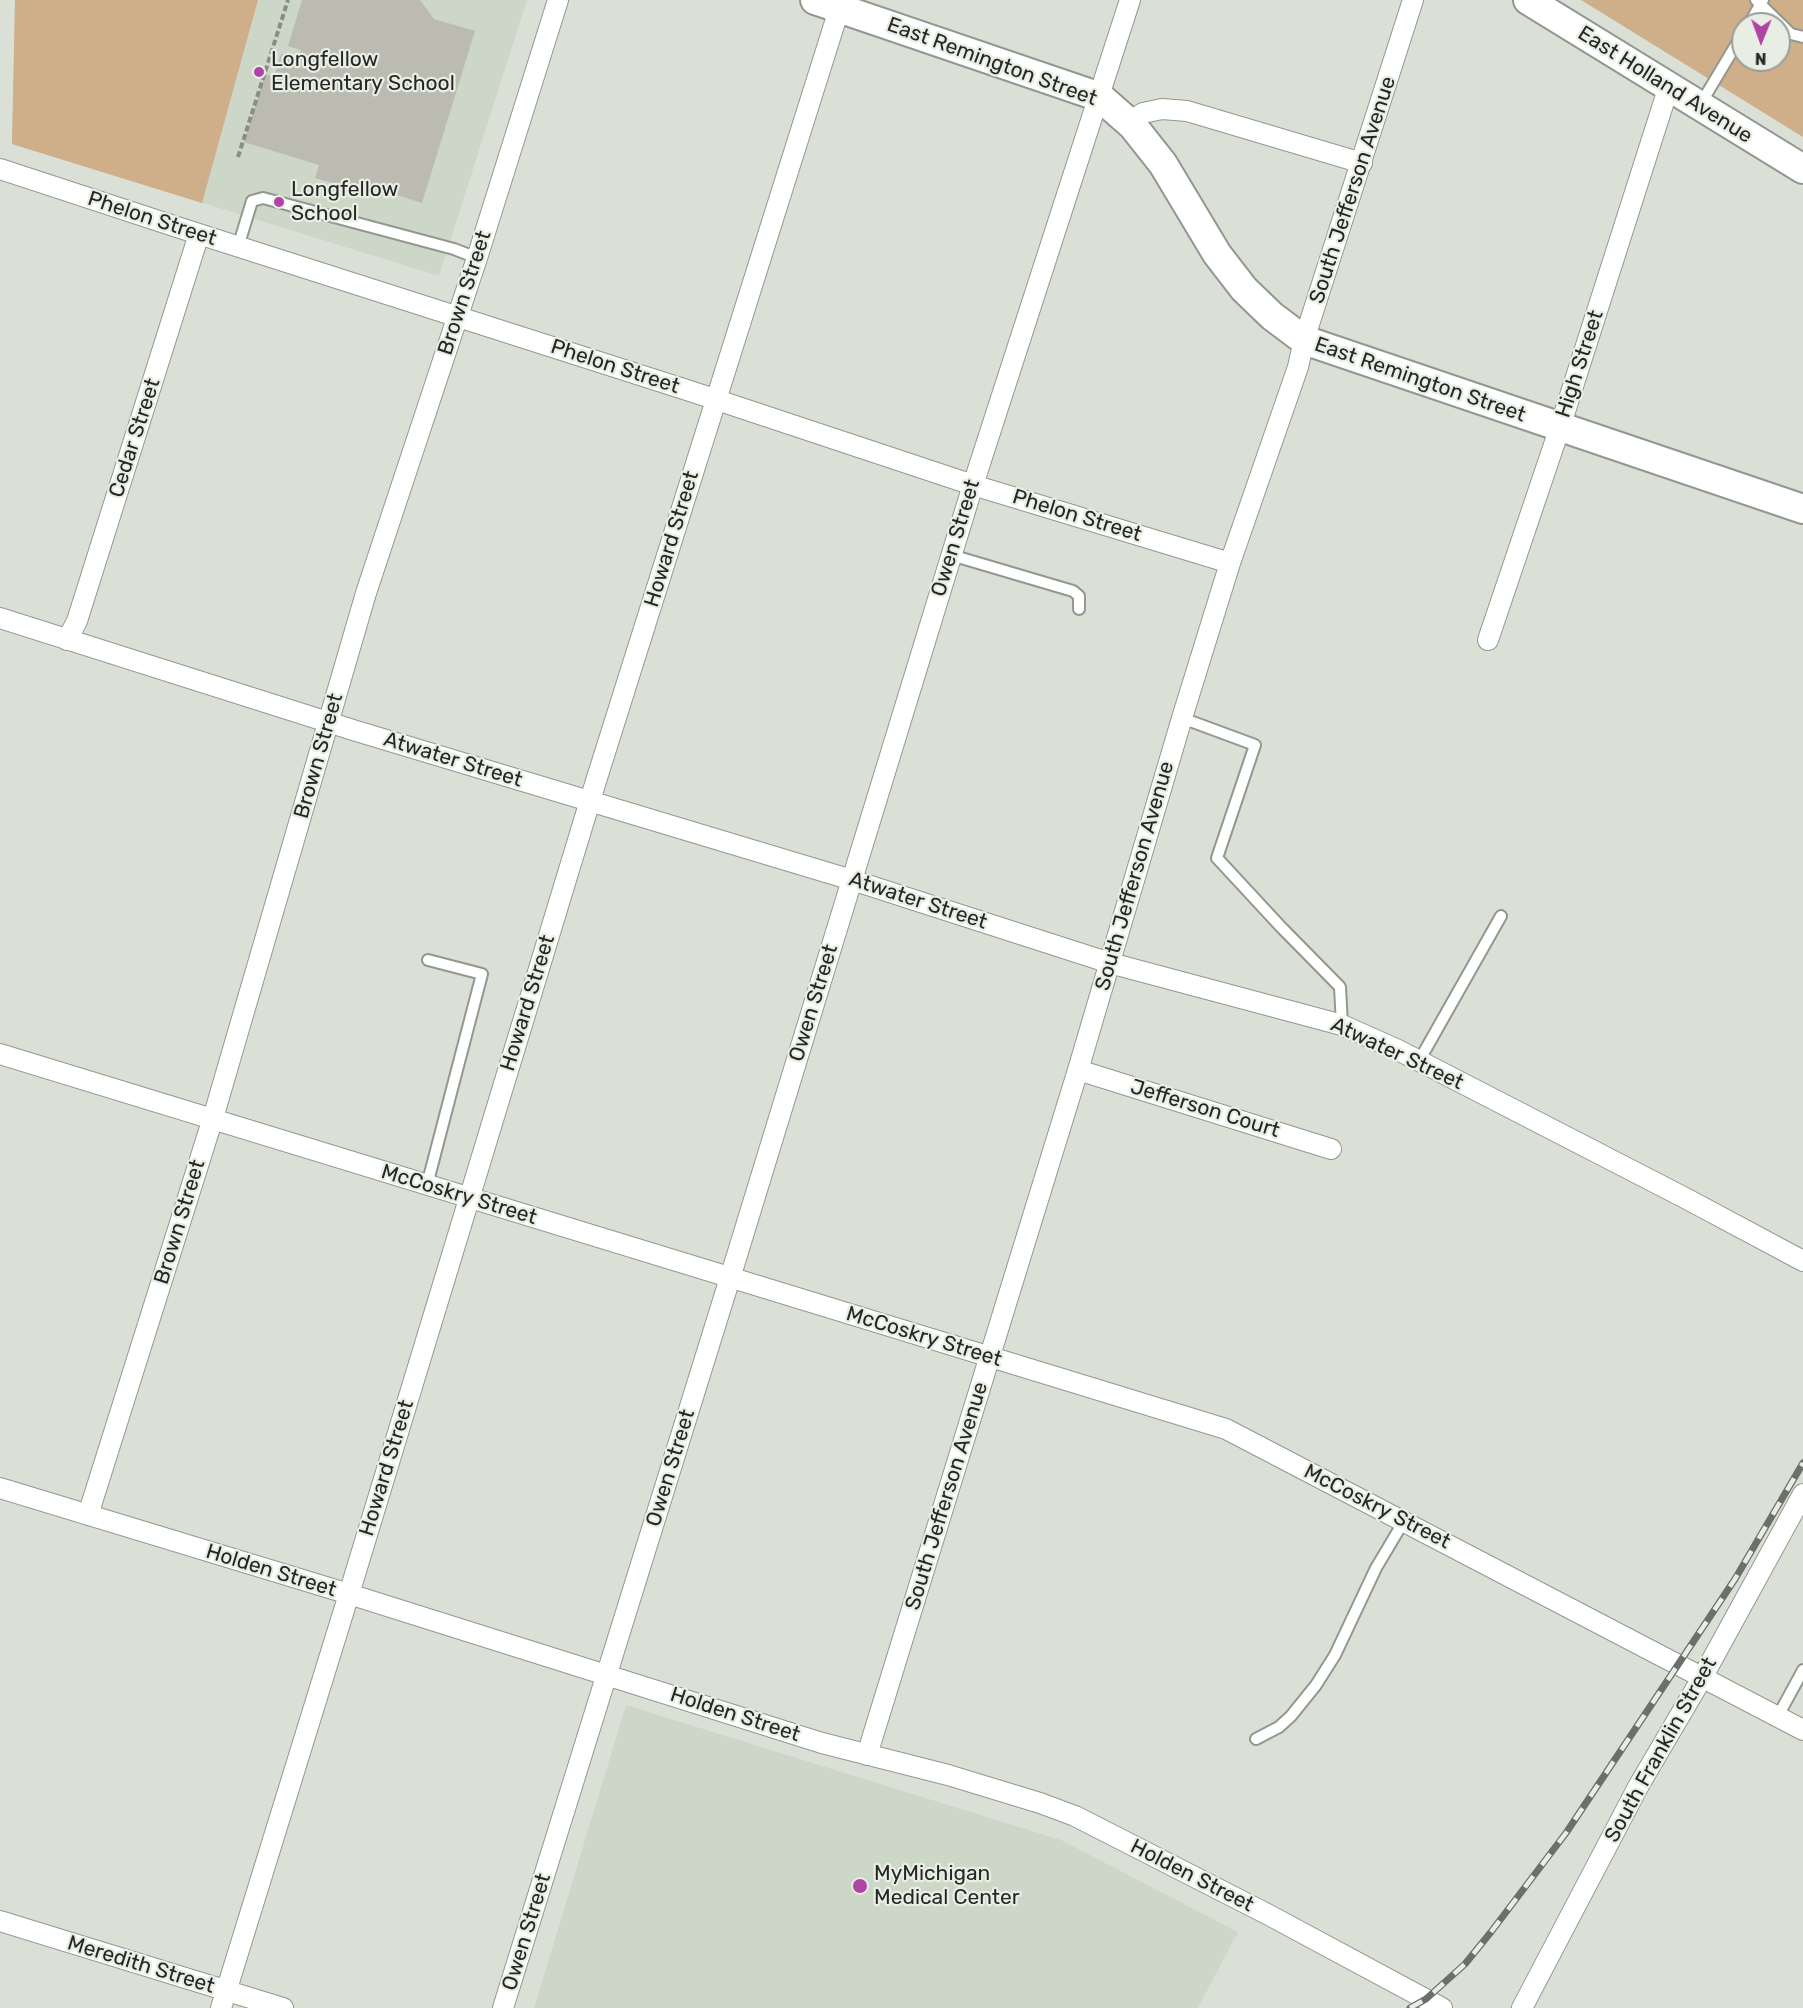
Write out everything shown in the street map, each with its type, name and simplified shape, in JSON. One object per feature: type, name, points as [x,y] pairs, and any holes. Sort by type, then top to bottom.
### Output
[{"type":"main road","name":"East Holland Avenue","points":[[1527,0],[1803,169]]},
{"type":"main road","name":"East Remington Street","points":[[832,2],[1100,97],[1129,123],[1163,164],[1217,254],[1244,289],[1272,316],[1304,340],[1803,509]]},
{"type":"street","name":"Brown Street","points":[[88,1515],[213,1118],[366,593],[477,258],[558,0]]},
{"type":"street","name":"Owen Street","points":[[503,2008],[973,484],[1130,0]]},
{"type":"street","name":"South Jefferson Avenue","points":[[867,1755],[1078,1070],[1230,563],[1298,367],[1304,340],[1413,0]]},
{"type":"street","name":"Howard Street","points":[[224,2000],[589,802],[716,400],[832,2]]},
{"type":"street","name":"High Street","points":[[1488,640],[1560,427],[1669,86]]},
{"type":"street","points":[[1129,123],[1143,113],[1162,109],[1187,111],[1362,164]]},
{"type":"street","name":"Phelon Street","points":[[0,169],[973,484],[1230,563]]},
{"type":"street","name":"Cedar Street","points":[[67,640],[77,621],[199,234]]},
{"type":"street","name":"Atwater Street","points":[[0,618],[329,723],[852,880],[1110,963],[1342,1025],[1419,1061],[1803,1261]]},
{"type":"street","name":"McCoskry Street","points":[[0,1054],[1226,1428],[1803,1730]]},
{"type":"street","name":"Jefferson Court","points":[[1078,1070],[1331,1149]]},
{"type":"street","name":"Holden Street","points":[[0,1488],[867,1755],[958,1778],[1040,1803],[1075,1816],[1269,1915],[1442,2008]]},
{"type":"street","name":"South Franklin Street","points":[[1522,2008],[1639,1785],[1702,1678],[1803,1494]]},
{"type":"street","name":"Meredith Street","points":[[0,1921],[224,2000],[283,2008]]},
{"type":"lane","points":[[1760,1],[1791,34],[1803,37]]},
{"type":"lane","points":[[1700,105],[1731,53]]},
{"type":"lane","points":[[238,247],[252,201],[263,198],[454,249],[477,258]]},
{"type":"lane","points":[[951,555],[1072,591],[1079,596],[1079,609]]},
{"type":"lane","points":[[1182,718],[1255,745],[1217,858],[1340,987],[1342,1025]]},
{"type":"lane","points":[[1419,1061],[1501,916]]},
{"type":"lane","points":[[427,1185],[482,974],[428,960]]},
{"type":"lane","points":[[1256,1739],[1280,1727],[1316,1684],[1335,1655],[1376,1568],[1404,1521]]},
{"type":"lane","points":[[1778,1716],[1803,1670]]},
{"type":"path","points":[[238,157],[288,0]]},
{"type":"shaded area","name":"Longfellow Elementary School","points":[[15,0],[527,0],[439,276],[12,144]]},
{"type":"shaded area","points":[[15,0],[258,0],[202,203],[12,144]]},
{"type":"shaded area","points":[[1581,0],[1803,0],[1803,137]]},
{"type":"shaded area","name":"MyMichigan Medical Center","points":[[626,1705],[1061,1840],[1238,1932],[1198,2008],[534,2008]]},
{"type":"building","name":"Longfellow Elementary School","points":[[302,0],[420,0],[434,19],[475,31],[422,203],[360,183],[358,191],[315,178],[319,165],[244,142],[265,74],[274,77],[281,54],[298,59],[301,50],[288,46]]},
{"type":"railway","points":[[1410,2008],[1426,1999],[1465,1964],[1566,1833],[1735,1579],[1803,1463]]},
{"type":"place","name":"Longfellow Elementary School","points":[[259,72]]},
{"type":"place","name":"Longfellow School","points":[[279,202]]},
{"type":"place","name":"MyMichigan Medical Center","points":[[860,1886]]}]
